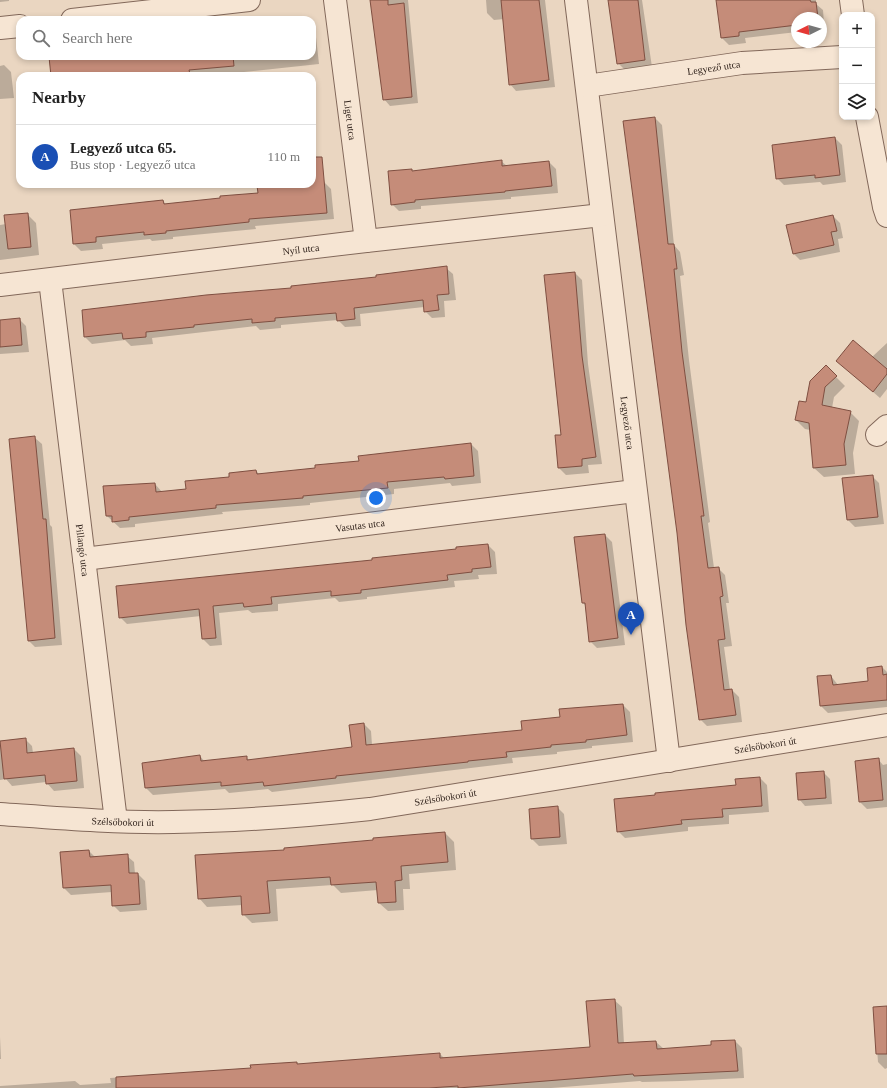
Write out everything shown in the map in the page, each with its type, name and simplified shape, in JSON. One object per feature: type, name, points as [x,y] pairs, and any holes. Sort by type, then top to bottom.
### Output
[{"type":"street","points":[[107,16],[249,0]]},
{"type":"street","name":"Liget utca","points":[[335,0],[366,241]]},
{"type":"street","name":"Legyező utca","points":[[576,0],[669,761]]},
{"type":"street","points":[[851,0],[853,12]]},
{"type":"street","points":[[0,28],[16,26]]},
{"type":"street","name":"Legyező utca","points":[[587,86],[742,63],[839,56]]},
{"type":"street","points":[[868,120],[887,216]]},
{"type":"street","name":"Nyíl utca","points":[[0,285],[366,241],[602,215]]},
{"type":"street","name":"Pillangó utca","points":[[50,280],[116,821]]},
{"type":"street","name":"Vasutas utca","points":[[84,559],[635,491]]},
{"type":"street","name":"Szélsőbokori út","points":[[0,814],[116,821],[173,822],[288,818],[370,809],[887,725]]},
{"type":"building","points":[[370,0],[388,0],[388,5],[404,3],[412,97],[383,100]]},
{"type":"building","points":[[501,0],[539,0],[549,80],[509,85]]},
{"type":"building","points":[[608,0],[638,0],[645,60],[617,64]]},
{"type":"building","points":[[716,0],[810,0],[811,2],[816,2],[817,12],[791,12],[791,26],[739,32],[739,36],[721,38]]},
{"type":"building","points":[[49,60],[233,60],[234,66],[189,70],[190,72],[51,72]]},
{"type":"building","points":[[655,117],[668,244],[674,244],[677,269],[674,269],[682,352],[704,516],[701,516],[708,568],[719,567],[723,596],[720,597],[725,639],[718,640],[724,690],[732,689],[736,715],[699,720],[686,625],[677,533],[623,121]]},
{"type":"building","points":[[835,137],[840,175],[815,178],[815,175],[776,179],[772,145]]},
{"type":"building","points":[[316,157],[322,157],[327,213],[249,219],[249,222],[166,231],[166,233],[144,235],[144,232],[96,237],[96,242],[73,244],[70,210],[163,200],[164,204],[220,198],[220,196],[258,193],[257,188],[316,188]]},
{"type":"building","points":[[502,160],[502,166],[549,161],[552,186],[415,200],[415,202],[391,205],[388,171],[412,169],[412,171]]},
{"type":"building","points":[[28,213],[31,247],[8,249],[4,215]]},
{"type":"building","points":[[833,215],[837,231],[831,232],[834,245],[793,254],[786,225]]},
{"type":"building","points":[[447,266],[449,294],[437,295],[439,310],[424,312],[423,300],[354,308],[355,319],[337,321],[336,313],[275,318],[275,321],[252,323],[252,319],[194,325],[194,327],[146,332],[146,337],[123,339],[122,333],[84,337],[82,310],[206,295],[291,288],[291,286],[376,277],[376,275]]},
{"type":"building","points":[[575,272],[582,356],[596,457],[582,459],[582,466],[558,468],[555,435],[561,435],[544,275]]},
{"type":"building","points":[[20,318],[22,345],[0,347],[0,320]]},
{"type":"building","points":[[853,340],[887,369],[887,374],[873,392],[836,361]]},
{"type":"building","points":[[826,365],[837,376],[825,387],[822,405],[851,411],[844,444],[846,465],[813,468],[809,423],[795,420],[799,401],[806,402],[810,381]]},
{"type":"building","points":[[35,436],[43,519],[46,519],[55,638],[28,641],[9,439]]},
{"type":"building","points":[[471,443],[474,476],[387,482],[388,488],[303,496],[303,498],[216,505],[216,508],[129,517],[129,520],[112,522],[112,516],[106,516],[103,486],[155,483],[156,492],[186,489],[185,481],[229,477],[229,473],[256,470],[257,474],[315,468],[315,465],[359,461],[358,456]]},
{"type":"building","points":[[873,475],[878,517],[847,520],[842,478]]},
{"type":"building","points":[[605,534],[618,638],[589,642],[585,603],[582,603],[574,537]]},
{"type":"building","points":[[488,544],[491,567],[472,569],[472,572],[447,575],[448,580],[361,590],[361,593],[331,596],[331,591],[271,597],[272,604],[244,607],[243,603],[213,606],[216,638],[202,639],[199,609],[119,618],[116,586],[372,560],[372,558]]},
{"type":"building","points":[[882,666],[883,675],[887,674],[887,700],[820,706],[817,676],[831,675],[833,685],[868,681],[867,668]]},
{"type":"building","points":[[623,704],[627,735],[586,740],[586,742],[551,745],[551,747],[506,752],[507,757],[336,776],[336,778],[264,786],[263,782],[221,786],[221,782],[145,788],[142,763],[200,755],[201,761],[247,756],[247,760],[352,747],[349,725],[364,723],[366,745],[522,730],[521,721],[560,717],[559,709]]},
{"type":"building","points":[[26,738],[27,753],[74,748],[77,781],[46,784],[45,775],[4,779],[0,741]]},
{"type":"building","points":[[879,758],[883,800],[859,802],[855,761]]},
{"type":"building","points":[[824,771],[826,798],[798,800],[796,773]]},
{"type":"building","points":[[760,777],[762,806],[722,809],[723,817],[681,820],[682,824],[617,832],[614,799],[655,795],[655,793],[736,785],[735,779]]},
{"type":"building","points":[[558,806],[560,837],[531,839],[529,809]]},
{"type":"building","points":[[445,832],[448,862],[401,866],[402,880],[395,881],[396,902],[378,903],[376,882],[331,885],[330,877],[267,881],[270,913],[242,915],[241,896],[198,899],[195,855],[284,850],[284,848],[373,840],[373,838]]},
{"type":"building","points":[[89,850],[90,857],[128,854],[129,873],[138,873],[140,904],[112,906],[111,885],[63,888],[60,852]]},
{"type":"building","points":[[615,999],[618,1043],[656,1041],[657,1049],[711,1045],[711,1041],[735,1040],[738,1071],[634,1076],[633,1074],[458,1088],[458,1086],[429,1088],[116,1088],[116,1077],[251,1068],[250,1065],[297,1062],[297,1064],[440,1053],[440,1058],[590,1047],[586,1001]]},
{"type":"building","points":[[887,1006],[887,1054],[876,1054],[873,1007]]},
{"type":"place","name":"Legyező utca 65.","points":[[631,635]]}]
